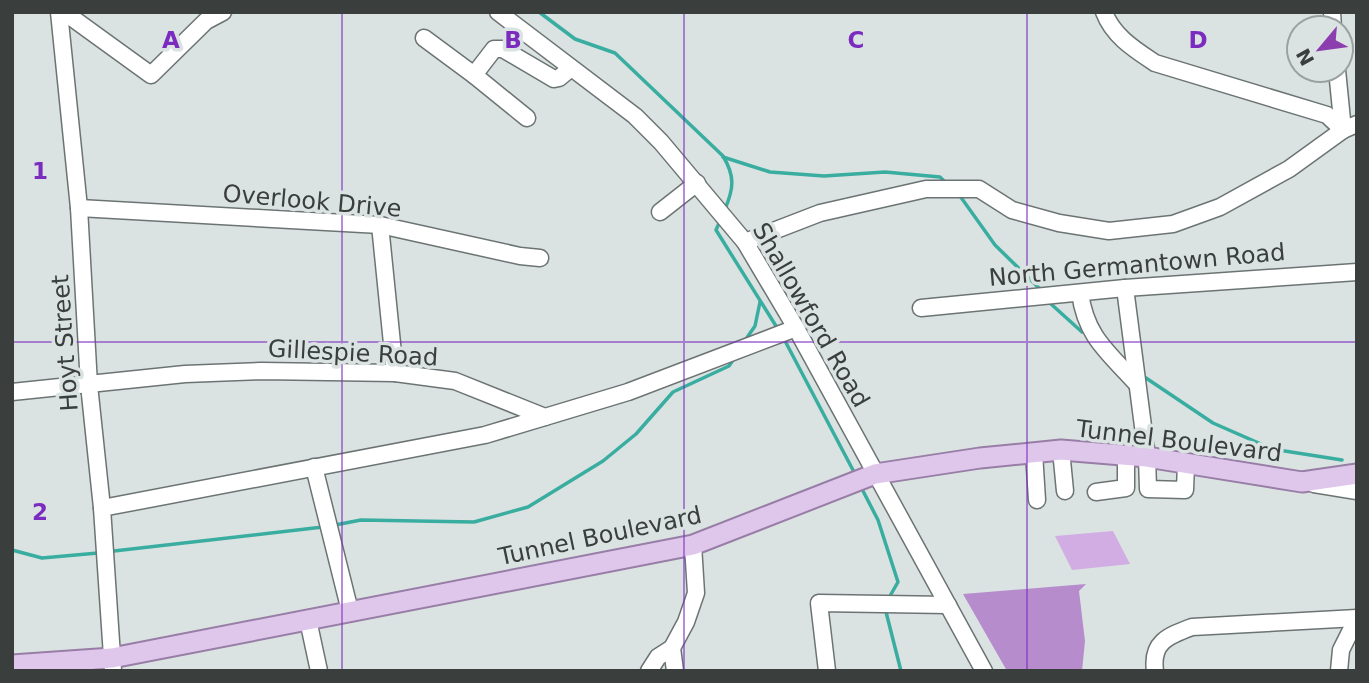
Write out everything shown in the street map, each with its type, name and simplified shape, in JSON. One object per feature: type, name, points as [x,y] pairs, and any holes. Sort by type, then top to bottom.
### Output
[{"type":"main road","name":"Tunnel Boulevard","points":[[12,665],[112,665],[351,611],[693,545],[875,474],[980,458],[1060,450],[1147,457],[1302,482]]},
{"type":"main road","points":[[1302,482],[1357,474]]},
{"type":"street","name":"Hoyt Street","points":[[59,12],[79,208],[89,385],[102,508],[112,665]]},
{"type":"street","points":[[64,12],[151,75],[206,20],[223,12]]},
{"type":"street","name":"Shallowford Road","points":[[498,12],[635,116],[662,142],[745,242],[796,328],[984,671]]},
{"type":"street","points":[[1104,12],[1110,25],[1133,48],[1155,63],[1327,115],[1350,127]]},
{"type":"street","points":[[424,38],[527,118]]},
{"type":"street","points":[[474,75],[494,49],[503,49],[554,79],[571,68]]},
{"type":"street","points":[[1340,84],[1350,127]]},
{"type":"street","points":[[745,242],[820,213],[926,189],[979,188],[1012,211],[1059,223],[1109,231],[1173,224],[1220,207],[1289,169],[1350,127]]},
{"type":"street","points":[[660,212],[697,183]]},
{"type":"street","name":"Overlook Drive","points":[[79,208],[380,225],[540,258]]},
{"type":"street","points":[[380,225],[395,373]]},
{"type":"street","name":"North Germantown Road","points":[[921,308],[1125,288],[1357,272]]},
{"type":"street","points":[[1125,288],[1147,457],[1148,489],[1185,490],[1186,463]]},
{"type":"street","points":[[1080,293],[1084,317],[1089,328],[1136,383]]},
{"type":"street","points":[[102,508],[485,435],[628,392],[796,328]]},
{"type":"street","name":"Gillespie Road","points":[[12,392],[204,373],[395,373],[463,383],[545,417]]},
{"type":"street","points":[[1060,450],[1065,491]]},
{"type":"street","points":[[1034,453],[1037,500]]},
{"type":"street","points":[[1096,492],[1126,488],[1126,456]]},
{"type":"street","points":[[314,467],[351,611]]},
{"type":"street","name":"Tunnel Boulevard","points":[[1302,482],[1357,491]]},
{"type":"street","points":[[649,671],[658,657],[672,648],[686,622],[696,593],[693,545]]},
{"type":"street","points":[[827,671],[819,603],[948,605]]},
{"type":"street","points":[[1155,671],[1155,651],[1167,636],[1192,627],[1357,618],[1341,650],[1339,671]]},
{"type":"street","points":[[308,620],[319,671]]},
{"type":"street","points":[[672,648],[675,671]]},
{"type":"shaded area","points":[[1113,531],[1130,564],[1072,570],[1055,536]]},
{"type":"shaded area","points":[[1086,584],[1079,591],[1085,641],[1082,671],[1007,671],[963,594]]},
{"type":"waterway","points":[[539,12],[575,39],[615,53],[723,156],[732,182],[725,209]]},
{"type":"waterway","points":[[723,157],[770,172],[824,176],[885,172],[940,177],[944,181]]},
{"type":"waterway","points":[[960,196],[995,245],[1039,288]]},
{"type":"waterway","points":[[720,221],[716,230],[776,326]]},
{"type":"waterway","points":[[746,339],[755,326],[760,302]]},
{"type":"waterway","points":[[1051,304],[1082,332]]},
{"type":"waterway","points":[[784,339],[854,472]]},
{"type":"waterway","points":[[335,525],[361,520],[474,522],[528,507],[603,461],[636,434],[673,392],[729,366],[733,360]]},
{"type":"waterway","points":[[1143,376],[1213,423],[1272,449],[1342,460]]},
{"type":"waterway","points":[[862,489],[878,520],[898,582],[890,596]]},
{"type":"waterway","points":[[114,551],[323,527]]},
{"type":"waterway","points":[[12,550],[42,558],[98,553]]},
{"type":"waterway","points":[[885,608],[901,671]]}]
